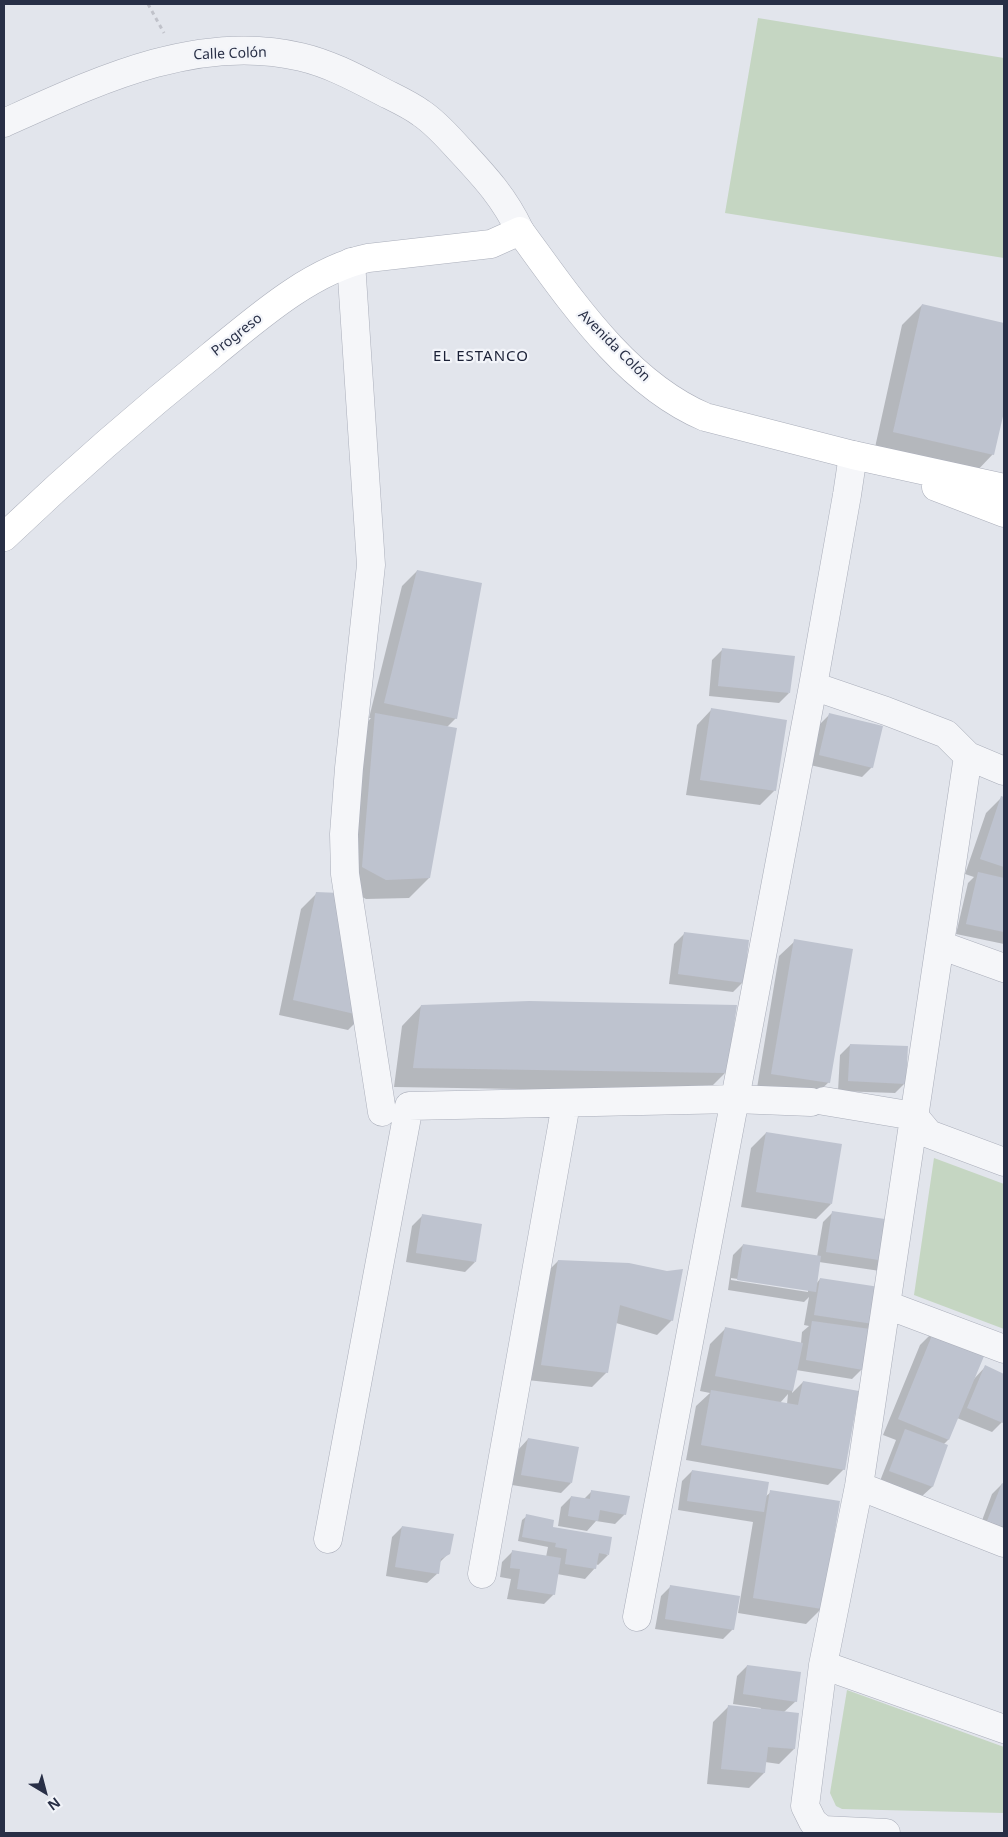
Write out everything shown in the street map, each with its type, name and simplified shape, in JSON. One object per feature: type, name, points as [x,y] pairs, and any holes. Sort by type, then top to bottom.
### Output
[{"type":"main road","name":"Progreso","points":[[4,537],[59,485],[181,380],[239,333],[306,284],[351,262],[368,258],[492,244],[520,231]]},
{"type":"main road","name":"Avenida Colón","points":[[520,231],[580,313],[600,336],[626,362],[684,408],[706,417],[853,455],[1004,488]]},
{"type":"main road","name":"Avenida Colón","points":[[853,455],[1004,513]]},
{"type":"street","name":"Calle Colón","points":[[4,123],[92,84],[178,57],[223,52],[256,51],[303,57],[335,68],[422,114],[442,131],[500,195],[520,231]]},
{"type":"street","points":[[351,262],[371,565],[348,768],[344,834],[345,874],[382,1112]]},
{"type":"street","points":[[638,1617],[813,686],[848,495],[853,455]]},
{"type":"street","points":[[813,686],[946,734],[968,756],[1004,771]]},
{"type":"street","points":[[886,1833],[823,1830],[813,1822],[805,1806],[823,1665],[860,1486],[968,756]]},
{"type":"street","points":[[940,945],[1004,968]]},
{"type":"street","points":[[328,1539],[409,1106],[735,1099],[817,1102],[914,1116],[929,1134],[1004,1162]]},
{"type":"street","points":[[482,1574],[566,1104]]},
{"type":"street","points":[[887,1305],[1004,1349]]},
{"type":"street","points":[[860,1486],[1004,1543]]},
{"type":"street","points":[[823,1665],[1004,1729]]},
{"type":"green space","points":[[758,18],[1004,58],[1004,258],[725,213]]},
{"type":"green space","points":[[934,1158],[1004,1184],[1004,1329],[914,1295]]},
{"type":"green space","points":[[847,1690],[1004,1747],[1004,1813],[842,1809],[836,1806],[830,1793]]},
{"type":"building","points":[[922,304],[1004,323],[1004,412],[994,455],[893,432]]},
{"type":"building","points":[[417,570],[482,583],[457,719],[384,703]]},
{"type":"building","points":[[722,648],[795,656],[790,693],[718,686]]},
{"type":"building","points":[[711,708],[787,720],[776,791],[700,780]]},
{"type":"building","points":[[375,713],[457,728],[430,878],[386,880],[362,867]]},
{"type":"building","points":[[829,713],[883,726],[873,768],[819,755]]},
{"type":"building","points":[[1001,796],[1004,797],[1004,867],[980,859]]},
{"type":"building","points":[[978,872],[1004,878],[1004,932],[966,924]]},
{"type":"building","points":[[316,892],[340,893],[364,1016],[293,1000]]},
{"type":"building","points":[[684,932],[749,940],[744,983],[678,974]]},
{"type":"building","points":[[794,939],[853,949],[830,1083],[771,1074]]},
{"type":"building","points":[[529,1001],[737,1005],[727,1073],[413,1068],[421,1005]]},
{"type":"building","points":[[850,1044],[908,1046],[906,1084],[848,1081]]},
{"type":"building","points":[[766,1132],[842,1144],[832,1204],[756,1192]]},
{"type":"building","points":[[832,1211],[898,1221],[892,1262],[826,1252]]},
{"type":"building","points":[[422,1214],[482,1224],[476,1262],[416,1253]]},
{"type":"building","points":[[743,1244],[821,1256],[816,1292],[737,1280]]},
{"type":"building","points":[[558,1260],[629,1263],[667,1271],[683,1269],[673,1321],[620,1305],[608,1373],[541,1365]]},
{"type":"building","points":[[820,1278],[886,1288],[880,1325],[814,1315]]},
{"type":"building","points":[[812,1321],[870,1329],[863,1370],[806,1360]]},
{"type":"building","points":[[725,1327],[803,1343],[793,1391],[715,1376]]},
{"type":"building","points":[[935,1328],[987,1349],[949,1440],[898,1419]]},
{"type":"building","points":[[985,1365],[1004,1374],[1003,1423],[967,1408]]},
{"type":"building","points":[[803,1381],[859,1391],[845,1470],[701,1445],[711,1390],[798,1405]]},
{"type":"building","points":[[905,1429],[948,1445],[933,1487],[889,1471]]},
{"type":"building","points":[[528,1438],[579,1447],[572,1483],[521,1475]]},
{"type":"building","points":[[692,1470],[769,1482],[764,1512],[687,1501]]},
{"type":"building","points":[[1002,1483],[1004,1484],[1004,1527],[987,1521]]},
{"type":"building","points":[[591,1490],[630,1496],[626,1515],[600,1510],[598,1521],[568,1516],[571,1496],[590,1499]]},
{"type":"building","points":[[770,1490],[840,1501],[822,1609],[753,1598]]},
{"type":"building","points":[[526,1514],[554,1520],[553,1527],[612,1537],[609,1555],[599,1553],[596,1569],[565,1564],[567,1549],[555,1547],[556,1543],[522,1537]]},
{"type":"building","points":[[402,1526],[454,1534],[450,1554],[441,1559],[439,1574],[395,1567]]},
{"type":"building","points":[[512,1550],[561,1558],[555,1595],[517,1589],[520,1569],[510,1568]]},
{"type":"building","points":[[670,1585],[740,1596],[734,1630],[665,1619]]},
{"type":"building","points":[[747,1665],[801,1672],[797,1702],[743,1694]]},
{"type":"building","points":[[728,1705],[799,1713],[795,1749],[768,1747],[765,1773],[721,1769]]},
{"type":"district","name":"EL ESTANCO","points":[[481,357]]}]
